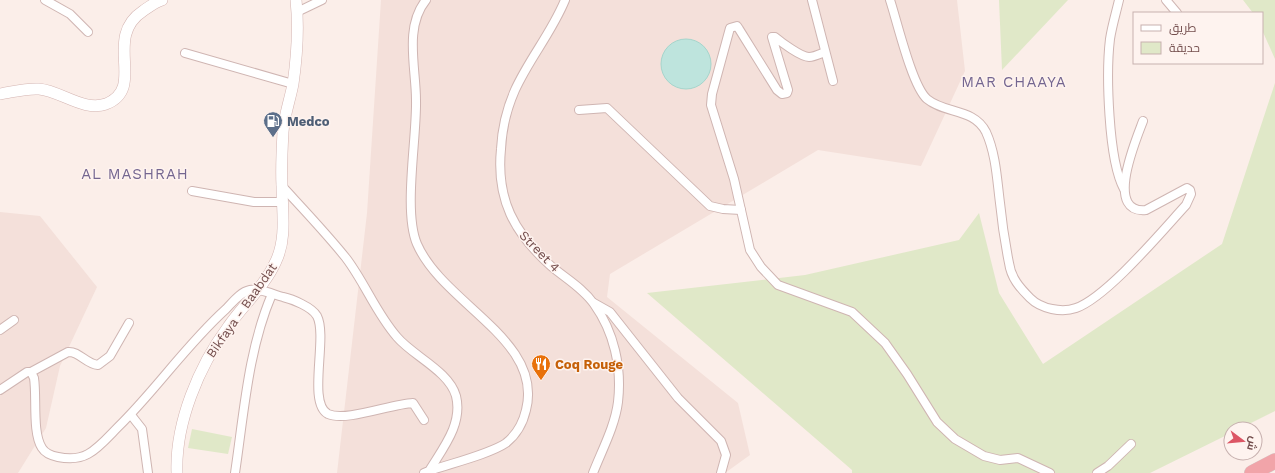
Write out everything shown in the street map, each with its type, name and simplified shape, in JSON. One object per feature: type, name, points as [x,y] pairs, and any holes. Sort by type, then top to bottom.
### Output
[{"type":"highway","points":[[1252,473],[1275,461]]},
{"type":"main road","points":[[0,94],[40,89],[88,105],[105,105],[114,100],[122,92],[126,82],[123,45],[127,29],[132,20],[140,13],[162,0]]},
{"type":"main road","name":"Bikfaya - Baabdat","points":[[177,473],[178,448],[182,428],[198,376],[228,326],[258,290],[276,261],[279,251],[282,238],[284,130],[293,84],[298,36],[296,0]]},
{"type":"street","points":[[45,0],[70,14],[88,32]]},
{"type":"street","points":[[297,12],[322,0]]},
{"type":"street","points":[[426,0],[421,6],[413,30],[416,109],[412,222],[416,242],[425,260],[439,278],[509,345],[526,372],[528,399],[524,418],[515,433],[505,443],[490,450],[426,472]]},
{"type":"street","name":"Street 4","points":[[565,0],[515,90],[509,106],[504,124],[501,149],[501,179],[508,211],[525,240],[550,265],[580,289],[594,303],[606,322],[613,340],[618,365],[619,383],[615,416],[593,473]]},
{"type":"street","points":[[812,0],[833,81]]},
{"type":"street","points":[[890,0],[914,75],[922,93],[928,99],[937,104],[976,119],[986,133],[998,180],[1009,264],[1014,280],[1035,302],[1044,307],[1065,310],[1087,303],[1120,275],[1186,205],[1191,194],[1190,190],[1186,188],[1154,207],[1139,211],[1132,207],[1127,201],[1115,167],[1111,132],[1109,76],[1110,38],[1119,0]]},
{"type":"street","points":[[1166,0],[1176,12]]},
{"type":"street","points":[[825,52],[806,57],[781,42],[776,37],[772,37],[788,90],[787,93],[782,94],[777,90],[737,26],[730,28],[712,94],[711,105],[734,179],[750,250],[765,271],[778,285],[852,312],[885,343],[907,374],[937,422],[955,440],[984,456],[1000,460],[1018,458],[1050,473]]},
{"type":"street","points":[[185,54],[293,84]]},
{"type":"street","points":[[579,110],[607,108],[710,206],[723,209],[741,210]]},
{"type":"street","points":[[1124,190],[1126,178],[1143,120]]},
{"type":"street","points":[[282,186],[346,258],[372,302],[397,338],[432,366],[454,390],[457,404],[455,424],[426,472]]},
{"type":"street","points":[[192,191],[254,202],[282,202]]},
{"type":"street","points":[[31,372],[34,375],[39,439],[42,448],[55,456],[74,458],[89,453],[131,415],[215,318],[244,292],[258,290],[300,303],[316,315],[322,333],[318,365],[319,393],[322,407],[325,412],[333,415],[347,416],[413,403],[424,420]]},
{"type":"street","points":[[235,473],[254,350],[272,294]]},
{"type":"street","points":[[594,303],[610,312],[674,393],[721,440],[726,455],[721,473]]},
{"type":"street","points":[[0,330],[14,320]]},
{"type":"street","points":[[0,390],[27,372],[31,372],[68,352],[74,352],[88,363],[98,365],[110,356],[129,323]]},
{"type":"street","points":[[131,415],[142,429],[148,473]]},
{"type":"street","points":[[1097,473],[1108,466],[1131,444]]},
{"type":"shaded area","points":[[381,0],[957,0],[965,71],[921,166],[818,150],[610,274],[607,297],[738,403],[750,455],[725,473],[337,473],[367,213]]},
{"type":"shaded area","points":[[0,212],[40,216],[97,287],[60,366],[46,428],[18,473],[0,473]]},
{"type":"green space","points":[[999,0],[1068,0],[1002,70]]},
{"type":"green space","points":[[1243,0],[1275,0],[1275,59],[1263,32],[1263,12],[1252,12]]},
{"type":"green space","points":[[1275,83],[1275,411],[1255,421],[1223,421],[1223,437],[1150,473],[852,473],[852,470],[647,293],[805,275],[959,240],[979,213],[999,293],[1043,364],[1222,244]]},
{"type":"green space","points":[[192,429],[232,437],[228,454],[188,448]]},
{"type":"water","points":[[681,39],[691,39],[704,46],[711,59],[711,69],[704,82],[691,89],[681,89],[672,85],[665,78],[661,69],[661,59],[665,50],[672,43]]},
{"type":"place","name":"Medco","points":[[273,138]]},
{"type":"place","name":"Coq Rouge","points":[[541,381]]},
{"type":"district","name":"MAR CHAAYA","points":[[1014,82]]},
{"type":"district","name":"AL MASHRAH","points":[[135,174]]}]
